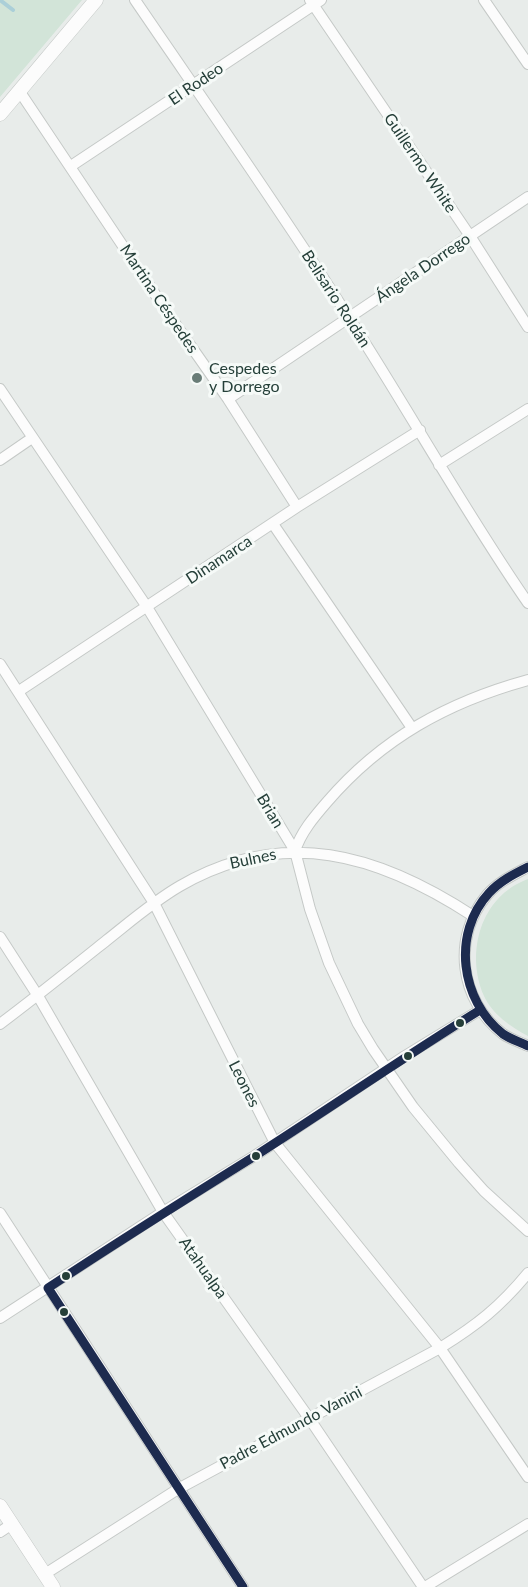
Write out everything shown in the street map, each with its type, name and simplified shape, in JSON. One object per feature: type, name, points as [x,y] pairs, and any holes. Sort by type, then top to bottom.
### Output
[{"type":"street","points":[[0,114],[96,0]]},
{"type":"street","name":"Belisario Roldán","points":[[135,0],[350,318],[420,430],[439,465],[528,603]]},
{"type":"street","points":[[484,0],[528,64]]},
{"type":"street","name":"El Rodeo","points":[[71,166],[315,2]]},
{"type":"street","name":"Guillermo White","points":[[315,2],[528,327]]},
{"type":"street","name":"Martina Céspedes","points":[[20,92],[228,399],[297,507]]},
{"type":"street","name":"Ángela Dorrego","points":[[228,399],[528,197]]},
{"type":"street","name":"Brian","points":[[0,389],[147,607],[295,851],[310,909],[329,963],[358,1024],[413,1107],[459,1163],[496,1203],[528,1231]]},
{"type":"street","points":[[439,465],[528,409]]},
{"type":"street","name":"Dinamarca","points":[[19,691],[297,507],[420,430]]},
{"type":"street","points":[[0,460],[32,438]]},
{"type":"street","points":[[273,524],[412,728]]},
{"type":"street","name":"Leones","points":[[0,664],[154,903],[275,1143],[440,1348],[528,1477]]},
{"type":"street","name":"Bulnes","points":[[0,1024],[154,903],[179,886],[225,865],[249,858],[295,851],[302,833],[344,784],[374,755],[412,728],[476,696],[528,680]]},
{"type":"street","points":[[295,851],[358,861],[383,869],[439,895],[473,916]]},
{"type":"street","points":[[528,867],[506,878],[487,895],[473,916],[465,940],[464,965],[470,990],[480,1010],[504,1034],[528,1046]]},
{"type":"street","name":"Atahualpa","points":[[0,937],[38,996],[163,1212],[309,1418],[424,1587]]},
{"type":"street","points":[[0,1318],[163,1212],[275,1143],[386,1068],[480,1010]]},
{"type":"street","points":[[0,1213],[243,1587]]},
{"type":"street","name":"Padre Edmundo Vanini","points":[[45,1574],[178,1489],[440,1348],[486,1318],[528,1273]]},
{"type":"street","points":[[0,1506],[6,1528],[45,1574],[53,1587]]},
{"type":"street","points":[[424,1587],[528,1524]]},
{"type":"green space","points":[[0,0],[82,0],[0,97]]},
{"type":"green space","points":[[528,879],[528,1036],[503,1019],[487,1003],[476,962],[481,927],[488,912],[512,887]]},
{"type":"waterway","points":[[0,0],[13,10]]},
{"type":"transit line","points":[[528,867],[502,881],[489,893],[477,909],[466,946],[466,966],[477,1003],[503,1034],[528,1046]]},
{"type":"transit line","points":[[48,1288],[480,1010]]},
{"type":"transit line","points":[[48,1288],[243,1587]]},
{"type":"place","name":"Cespedes y Dorrego","points":[[197,378]]}]
